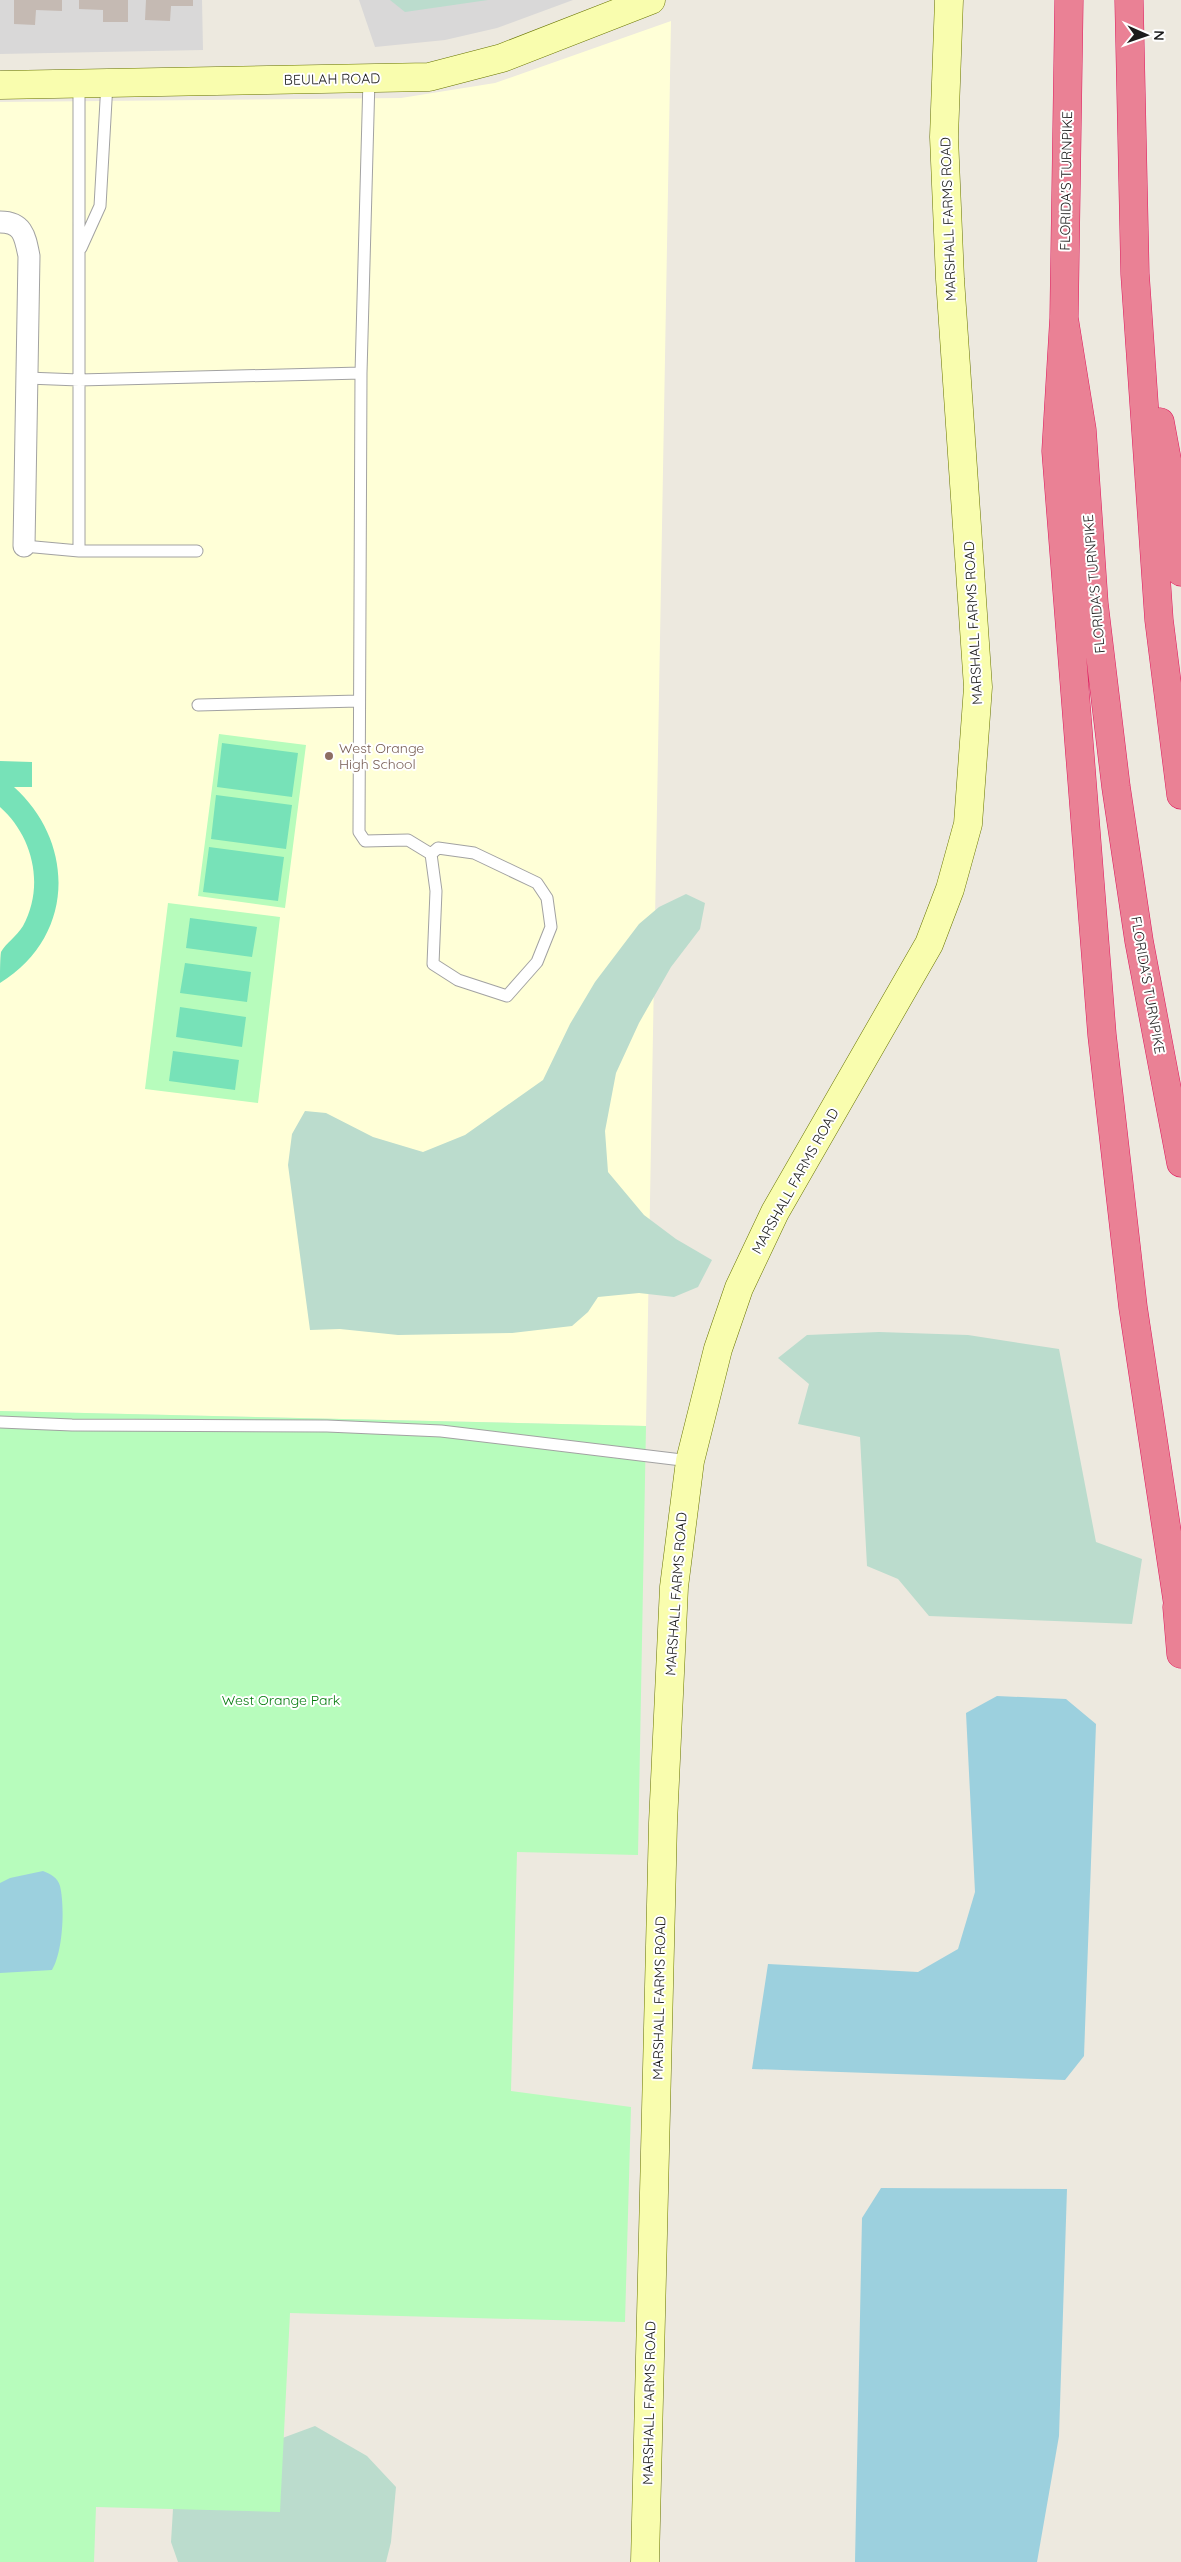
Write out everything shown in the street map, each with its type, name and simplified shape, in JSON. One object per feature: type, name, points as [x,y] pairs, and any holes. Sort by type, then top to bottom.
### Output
[{"type":"highway","name":"FLORIDA'S TURNPIKE","points":[[1069,0],[1064,318],[1082,430],[1094,604],[1116,787],[1139,941],[1181,1163]]},
{"type":"highway","points":[[1129,0],[1135,274],[1159,620],[1181,795]]},
{"type":"highway","points":[[1135,274],[1170,476],[1181,572]]},
{"type":"highway","points":[[1064,318],[1056,451],[1102,1035],[1133,1307],[1181,1625]]},
{"type":"highway","points":[[1175,1580],[1181,1654]]},
{"type":"street","name":"BEULAH ROAD","points":[[0,85],[429,78],[502,58],[651,0]]},
{"type":"street","name":"MARSHALL FARMS ROAD","points":[[645,2562],[663,1823],[674,1586],[690,1461],[718,1349],[739,1288],[775,1212],[929,944],[950,889],[968,824],[978,687],[950,279],[944,137],[949,0]]},
{"type":"street","points":[[0,222],[10,222],[20,228],[24,234],[28,256],[24,546]]},
{"type":"lane","points":[[369,79],[361,373],[359,832],[365,841],[408,840],[431,854]]},
{"type":"lane","points":[[79,252],[100,206],[107,83]]},
{"type":"lane","points":[[78,551],[79,84]]},
{"type":"lane","points":[[27,378],[79,380],[361,373]]},
{"type":"lane","points":[[24,546],[78,551],[197,550]]},
{"type":"lane","points":[[198,705],[359,700]]},
{"type":"lane","points":[[438,848],[474,853],[537,883],[547,898],[551,927],[537,962],[507,996],[458,980],[433,964],[436,891],[431,854],[438,848]]},
{"type":"lane","points":[[0,1422],[111,1425],[327,1426],[441,1431],[690,1461]]},
{"type":"shaded area","points":[[0,0],[202,0],[203,50],[0,54]]},
{"type":"shaded area","points":[[359,0],[573,0],[497,28],[445,40],[375,47]]},
{"type":"shaded area","points":[[390,0],[488,0],[405,12]]},
{"type":"shaded area","name":"West Orange High School","points":[[671,21],[646,1426],[0,1411],[0,102],[401,98],[495,83]]},
{"type":"shaded area","points":[[686,894],[705,903],[700,929],[671,967],[639,1023],[616,1073],[605,1131],[608,1172],[644,1215],[676,1239],[712,1260],[698,1287],[674,1297],[639,1293],[598,1297],[588,1312],[572,1326],[512,1333],[398,1335],[340,1329],[310,1330],[288,1165],[292,1134],[305,1111],[326,1113],[373,1137],[423,1152],[465,1135],[543,1080],[570,1024],[595,982],[639,924],[659,907]]},
{"type":"shaded area","points":[[879,1332],[968,1335],[1059,1349],[1096,1542],[1142,1559],[1132,1624],[929,1616],[898,1579],[867,1566],[860,1437],[798,1424],[809,1384],[778,1358],[807,1335]]},
{"type":"shaded area","points":[[315,2426],[367,2456],[396,2487],[391,2542],[386,2562],[178,2562],[171,2542],[173,2509],[236,2455]]},
{"type":"green space","points":[[219,734],[306,745],[285,908],[198,896]]},
{"type":"green space","points":[[222,743],[298,753],[292,797],[217,787]]},
{"type":"green space","points":[[0,761],[32,762],[32,787],[14,787],[34,810],[49,835],[57,861],[58,889],[54,916],[43,941],[25,964],[0,983],[1,952],[23,926],[30,911],[34,878],[28,847],[21,832],[0,807]]},
{"type":"green space","points":[[216,795],[292,805],[286,849],[211,839]]},
{"type":"green space","points":[[209,847],[284,857],[278,901],[203,892]]},
{"type":"green space","points":[[168,903],[280,917],[258,1103],[145,1089]]},
{"type":"green space","points":[[190,918],[257,927],[252,957],[186,948]]},
{"type":"green space","points":[[185,963],[251,972],[247,1002],[180,993]]},
{"type":"green space","points":[[180,1007],[246,1017],[242,1047],[176,1037]]},
{"type":"green space","points":[[173,1051],[239,1060],[235,1090],[169,1081]]},
{"type":"green space","name":"West Orange Park","points":[[0,1411],[646,1426],[638,1855],[517,1852],[511,2091],[631,2107],[625,2322],[290,2313],[280,2512],[96,2507],[94,2562],[0,2562]]},
{"type":"water","points":[[997,1696],[1066,1699],[1096,1724],[1084,2056],[1065,2080],[752,2069],[768,1964],[918,1972],[958,1949],[975,1892],[966,1713]]},
{"type":"water","points":[[43,1871],[58,1881],[62,1895],[61,1941],[56,1962],[52,1970],[0,1973],[0,1883],[10,1878]]},
{"type":"water","points":[[881,2188],[1067,2189],[1059,2436],[1037,2562],[855,2562],[862,2218]]},
{"type":"building","points":[[14,0],[62,0],[62,11],[36,10],[35,25],[14,24]]},
{"type":"building","points":[[79,0],[128,0],[128,22],[103,22],[103,10],[79,9]]},
{"type":"building","points":[[146,0],[193,0],[193,6],[171,6],[170,21],[145,20]]},
{"type":"place","name":"West Orange High School","points":[[329,756]]}]
